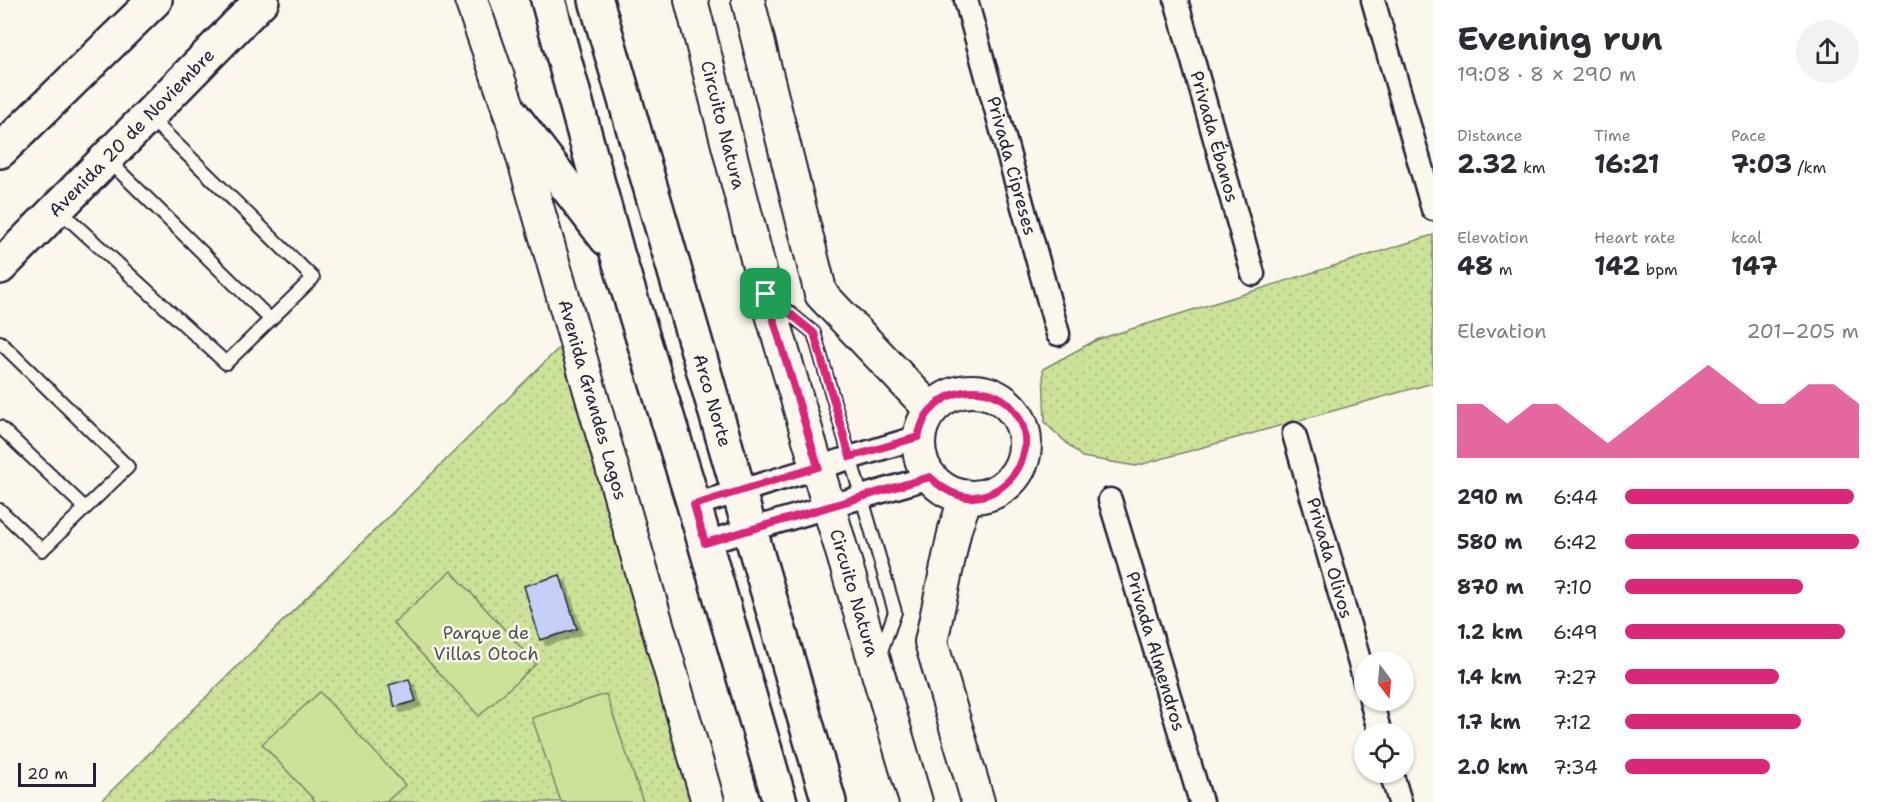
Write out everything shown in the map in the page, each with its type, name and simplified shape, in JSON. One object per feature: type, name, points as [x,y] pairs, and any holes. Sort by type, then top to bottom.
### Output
[{"type":"main road","points":[[0,151],[155,0]]},
{"type":"main road","name":"Avenida 20 de Noviembre","points":[[0,267],[262,0]]},
{"type":"main road","points":[[548,0],[617,253],[694,505],[780,802]]},
{"type":"main road","name":"Arco Norte","points":[[596,0],[829,802]]},
{"type":"main road","points":[[510,112],[617,253]]},
{"type":"street","name":"Avenida Grandes Lagos","points":[[471,0],[510,112],[708,802]]},
{"type":"street","name":"Circuito Natura","points":[[691,0],[766,294],[916,802]]},
{"type":"street","points":[[748,0],[821,294],[925,423]]},
{"type":"street","name":"Privada Cipreses","points":[[966,0],[1058,334]]},
{"type":"street","name":"Privada Ébanos","points":[[1176,0],[1253,274]]},
{"type":"street","points":[[1373,0],[1433,208]]},
{"type":"street","points":[[694,505],[850,457],[925,423],[945,398],[962,391],[980,391],[998,397],[1012,408],[1022,424],[1026,442],[1023,460],[1015,476],[1001,489],[984,496],[966,497],[952,494],[940,487],[923,465],[919,452],[925,423]]},
{"type":"street","name":"Privada Olivos","points":[[1294,434],[1356,651]]},
{"type":"street","points":[[705,543],[930,477]]},
{"type":"street","points":[[966,497],[955,529],[931,642],[978,802]]},
{"type":"street","name":"Privada Almendros","points":[[1110,500],[1201,802]]},
{"type":"street","points":[[1394,783],[1400,802]]},
{"type":"lane","points":[[58,209],[226,363],[313,278],[148,116]]},
{"type":"lane","points":[[107,159],[270,319]]},
{"type":"lane","points":[[766,294],[814,333],[895,612],[876,667]]},
{"type":"lane","points":[[0,342],[128,467],[42,550],[0,510]]},
{"type":"lane","points":[[0,427],[86,508]]},
{"type":"green space","points":[[1433,235],[1433,383],[1136,466],[1082,457],[1045,423],[1043,369],[1096,340]]},
{"type":"green space","name":"Parque de Villas Otoch","points":[[565,342],[696,802],[100,802]]},
{"type":"green space","points":[[451,571],[536,664],[479,716],[393,623]]},
{"type":"green space","points":[[320,692],[405,785],[386,802],[316,802],[262,744]]},
{"type":"green space","points":[[606,694],[643,802],[561,802],[532,718]]},
{"type":"building","points":[[560,575],[577,629],[540,640],[524,586]]},
{"type":"building","points":[[409,679],[416,701],[395,707],[389,685]]},
{"type":"route","points":[[766,294],[814,333],[850,457],[918,437],[931,410],[945,398],[962,391],[980,391],[998,397],[1012,408],[1022,424],[1026,442],[1023,460],[1015,476],[1001,489],[984,496],[966,497],[952,494],[930,477],[705,543],[694,505],[818,467],[766,294]]}]
